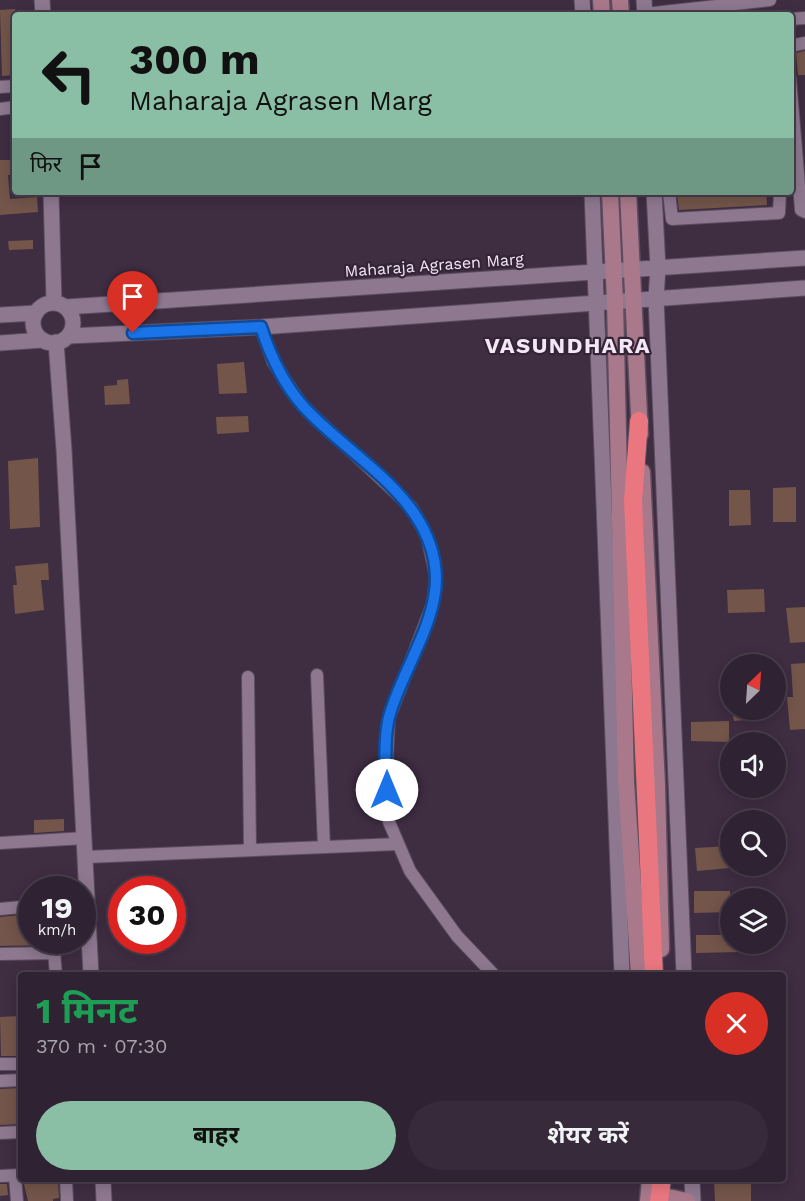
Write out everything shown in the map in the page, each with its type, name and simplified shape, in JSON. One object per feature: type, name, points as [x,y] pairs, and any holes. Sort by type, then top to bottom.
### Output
[{"type":"highway","points":[[639,421],[633,501],[654,972]]},
{"type":"highway","points":[[658,1199],[661,1182]]},
{"type":"main road","points":[[610,195],[615,301],[626,781],[639,972]]},
{"type":"main road","points":[[628,195],[657,773],[662,972]]},
{"type":"main road","points":[[651,1182],[658,1199]]},
{"type":"main road","points":[[658,1199],[668,1182]]},
{"type":"main road","points":[[658,1199],[687,1201]]},
{"type":"street","points":[[645,10],[770,0]]},
{"type":"street","points":[[794,126],[801,210],[805,212]]},
{"type":"street","points":[[51,195],[60,305],[74,324],[56,339]]},
{"type":"street","points":[[592,195],[622,972]]},
{"type":"street","points":[[654,195],[658,268],[656,298],[684,972]]},
{"type":"street","points":[[669,195],[672,219],[779,213],[780,195]]},
{"type":"street","name":"Maharaja Agrasen Marg","points":[[60,305],[805,258]]},
{"type":"street","points":[[0,343],[261,327],[805,288]]},
{"type":"street","points":[[56,339],[34,330],[36,313],[42,306],[60,305]]},
{"type":"street","points":[[0,315],[36,313]]},
{"type":"street","points":[[261,327],[273,362],[302,405],[411,507],[427,537],[436,577],[433,603],[389,718],[386,773],[389,822],[410,871],[450,926],[491,972]]},
{"type":"street","points":[[56,339],[91,972]]},
{"type":"street","points":[[317,675],[324,847]]},
{"type":"street","points":[[248,677],[250,850]]},
{"type":"street","points":[[0,843],[85,838]]},
{"type":"street","points":[[86,857],[398,844]]},
{"type":"street","points":[[0,909],[18,907]]},
{"type":"street","points":[[0,954],[18,952]]},
{"type":"street","points":[[54,954],[56,972]]},
{"type":"street","points":[[0,1064],[18,1064]]},
{"type":"street","points":[[0,1081],[18,1080]]},
{"type":"street","points":[[0,1133],[18,1132]]},
{"type":"street","points":[[0,1176],[18,1175],[17,1201]]},
{"type":"street","points":[[66,1182],[67,1201]]},
{"type":"street","points":[[103,1182],[104,1201]]},
{"type":"street","points":[[645,1182],[658,1199]]},
{"type":"street","points":[[692,1182],[693,1201]]},
{"type":"building","points":[[15,9],[15,12],[12,12],[12,75],[2,76],[0,10]]},
{"type":"building","points":[[805,51],[805,75],[798,75],[796,53]]},
{"type":"building","points":[[0,160],[12,160],[12,175],[8,175],[10,199],[37,197],[38,212],[0,215]]},
{"type":"building","points":[[677,195],[766,195],[767,205],[679,210]]},
{"type":"building","points":[[33,240],[33,249],[9,250],[8,241]]},
{"type":"building","points":[[244,362],[247,393],[219,394],[217,364]]},
{"type":"building","points":[[128,379],[130,404],[105,405],[104,386],[117,385],[117,380]]},
{"type":"building","points":[[248,416],[249,432],[217,434],[216,417]]},
{"type":"building","points":[[38,458],[40,527],[10,529],[8,461]]},
{"type":"building","points":[[796,487],[796,522],[773,522],[773,488]]},
{"type":"building","points":[[729,490],[750,490],[751,525],[729,526]]},
{"type":"building","points":[[48,563],[49,580],[41,580],[44,610],[15,614],[13,585],[17,585],[15,566]]},
{"type":"building","points":[[764,589],[765,612],[728,613],[727,590]]},
{"type":"building","points":[[805,607],[805,642],[790,643],[786,608]]},
{"type":"building","points":[[805,663],[805,729],[790,730],[787,697],[793,697],[791,664]]},
{"type":"building","points":[[729,721],[729,732],[720,732],[720,742],[691,741],[691,722]]},
{"type":"building","points":[[64,819],[64,831],[34,833],[34,820]]},
{"type":"building","points":[[720,847],[720,869],[697,871],[695,848]]},
{"type":"building","points":[[694,891],[720,891],[720,912],[694,913]]},
{"type":"building","points":[[18,915],[18,946],[0,946],[0,917]]},
{"type":"building","points":[[696,935],[720,935],[720,952],[696,953]]},
{"type":"building","points":[[18,1016],[18,1056],[1,1056],[0,1017]]},
{"type":"building","points":[[18,1088],[18,1124],[0,1125],[0,1089]]},
{"type":"building","points":[[58,1182],[59,1198],[53,1201],[28,1201],[24,1184]]},
{"type":"building","points":[[714,1182],[751,1182],[751,1201],[715,1201]]},
{"type":"building","points":[[0,1184],[7,1184],[8,1195],[0,1196]]},
{"type":"district","name":"VASUNDHARA","points":[[568,345]]},
{"type":"route","points":[[133,333],[261,327],[273,362],[302,405],[411,507],[427,537],[436,577],[433,603],[389,718],[387,790]]}]
